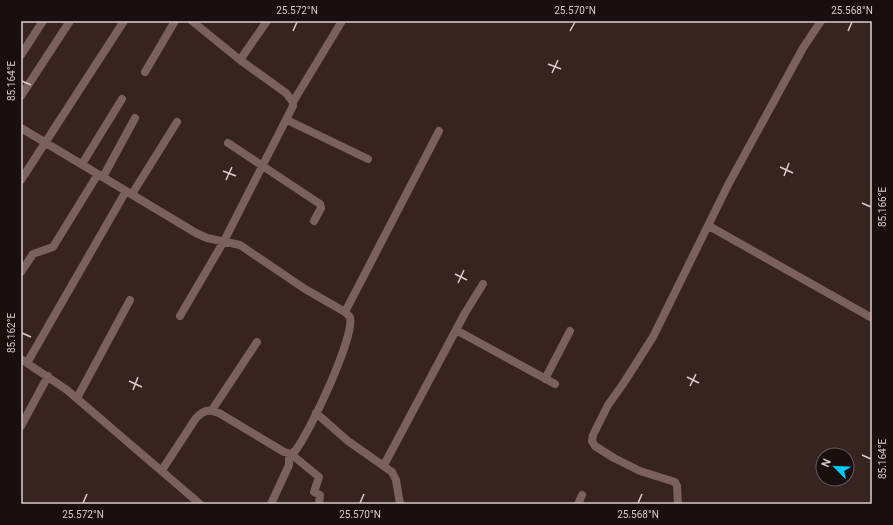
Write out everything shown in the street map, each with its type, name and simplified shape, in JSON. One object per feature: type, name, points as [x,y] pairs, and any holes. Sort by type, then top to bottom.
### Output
[{"type":"street","points":[[21,55],[43,21]]},
{"type":"street","points":[[21,96],[70,21]]},
{"type":"street","points":[[21,180],[124,21]]},
{"type":"street","points":[[145,72],[175,21]]},
{"type":"street","points":[[192,21],[240,60],[286,93],[293,102]]},
{"type":"street","points":[[240,60],[267,21]]},
{"type":"street","points":[[180,316],[224,241],[292,111],[293,102],[342,21]]},
{"type":"street","points":[[678,503],[677,486],[675,482],[640,471],[614,458],[595,446],[592,438],[608,405],[653,337],[738,166],[803,48],[821,21]]},
{"type":"street","points":[[82,164],[122,99]]},
{"type":"street","points":[[21,272],[33,254],[53,247],[135,118]]},
{"type":"street","points":[[287,120],[368,159]]},
{"type":"street","points":[[177,122],[129,192],[24,361],[48,376],[76,398],[200,504]]},
{"type":"street","points":[[21,128],[196,233],[207,238],[240,245],[305,289],[345,312],[351,321],[347,341],[316,413],[298,447],[290,454],[289,465],[271,504]]},
{"type":"street","points":[[345,312],[439,132]]},
{"type":"street","points":[[228,142],[320,204],[321,208],[314,221]]},
{"type":"street","points":[[709,226],[872,318]]},
{"type":"street","points":[[384,465],[456,330],[483,284]]},
{"type":"street","points":[[76,398],[130,300]]},
{"type":"street","points":[[456,330],[555,384]]},
{"type":"street","points":[[545,379],[570,331]]},
{"type":"street","points":[[212,410],[257,342]]},
{"type":"street","points":[[21,426],[48,376]]},
{"type":"street","points":[[162,470],[196,418],[202,412],[212,410],[290,454],[320,478],[314,492],[320,495],[318,504]]},
{"type":"street","points":[[316,413],[348,441],[392,472],[396,480],[400,504]]},
{"type":"street","points":[[578,504],[582,494]]}]
